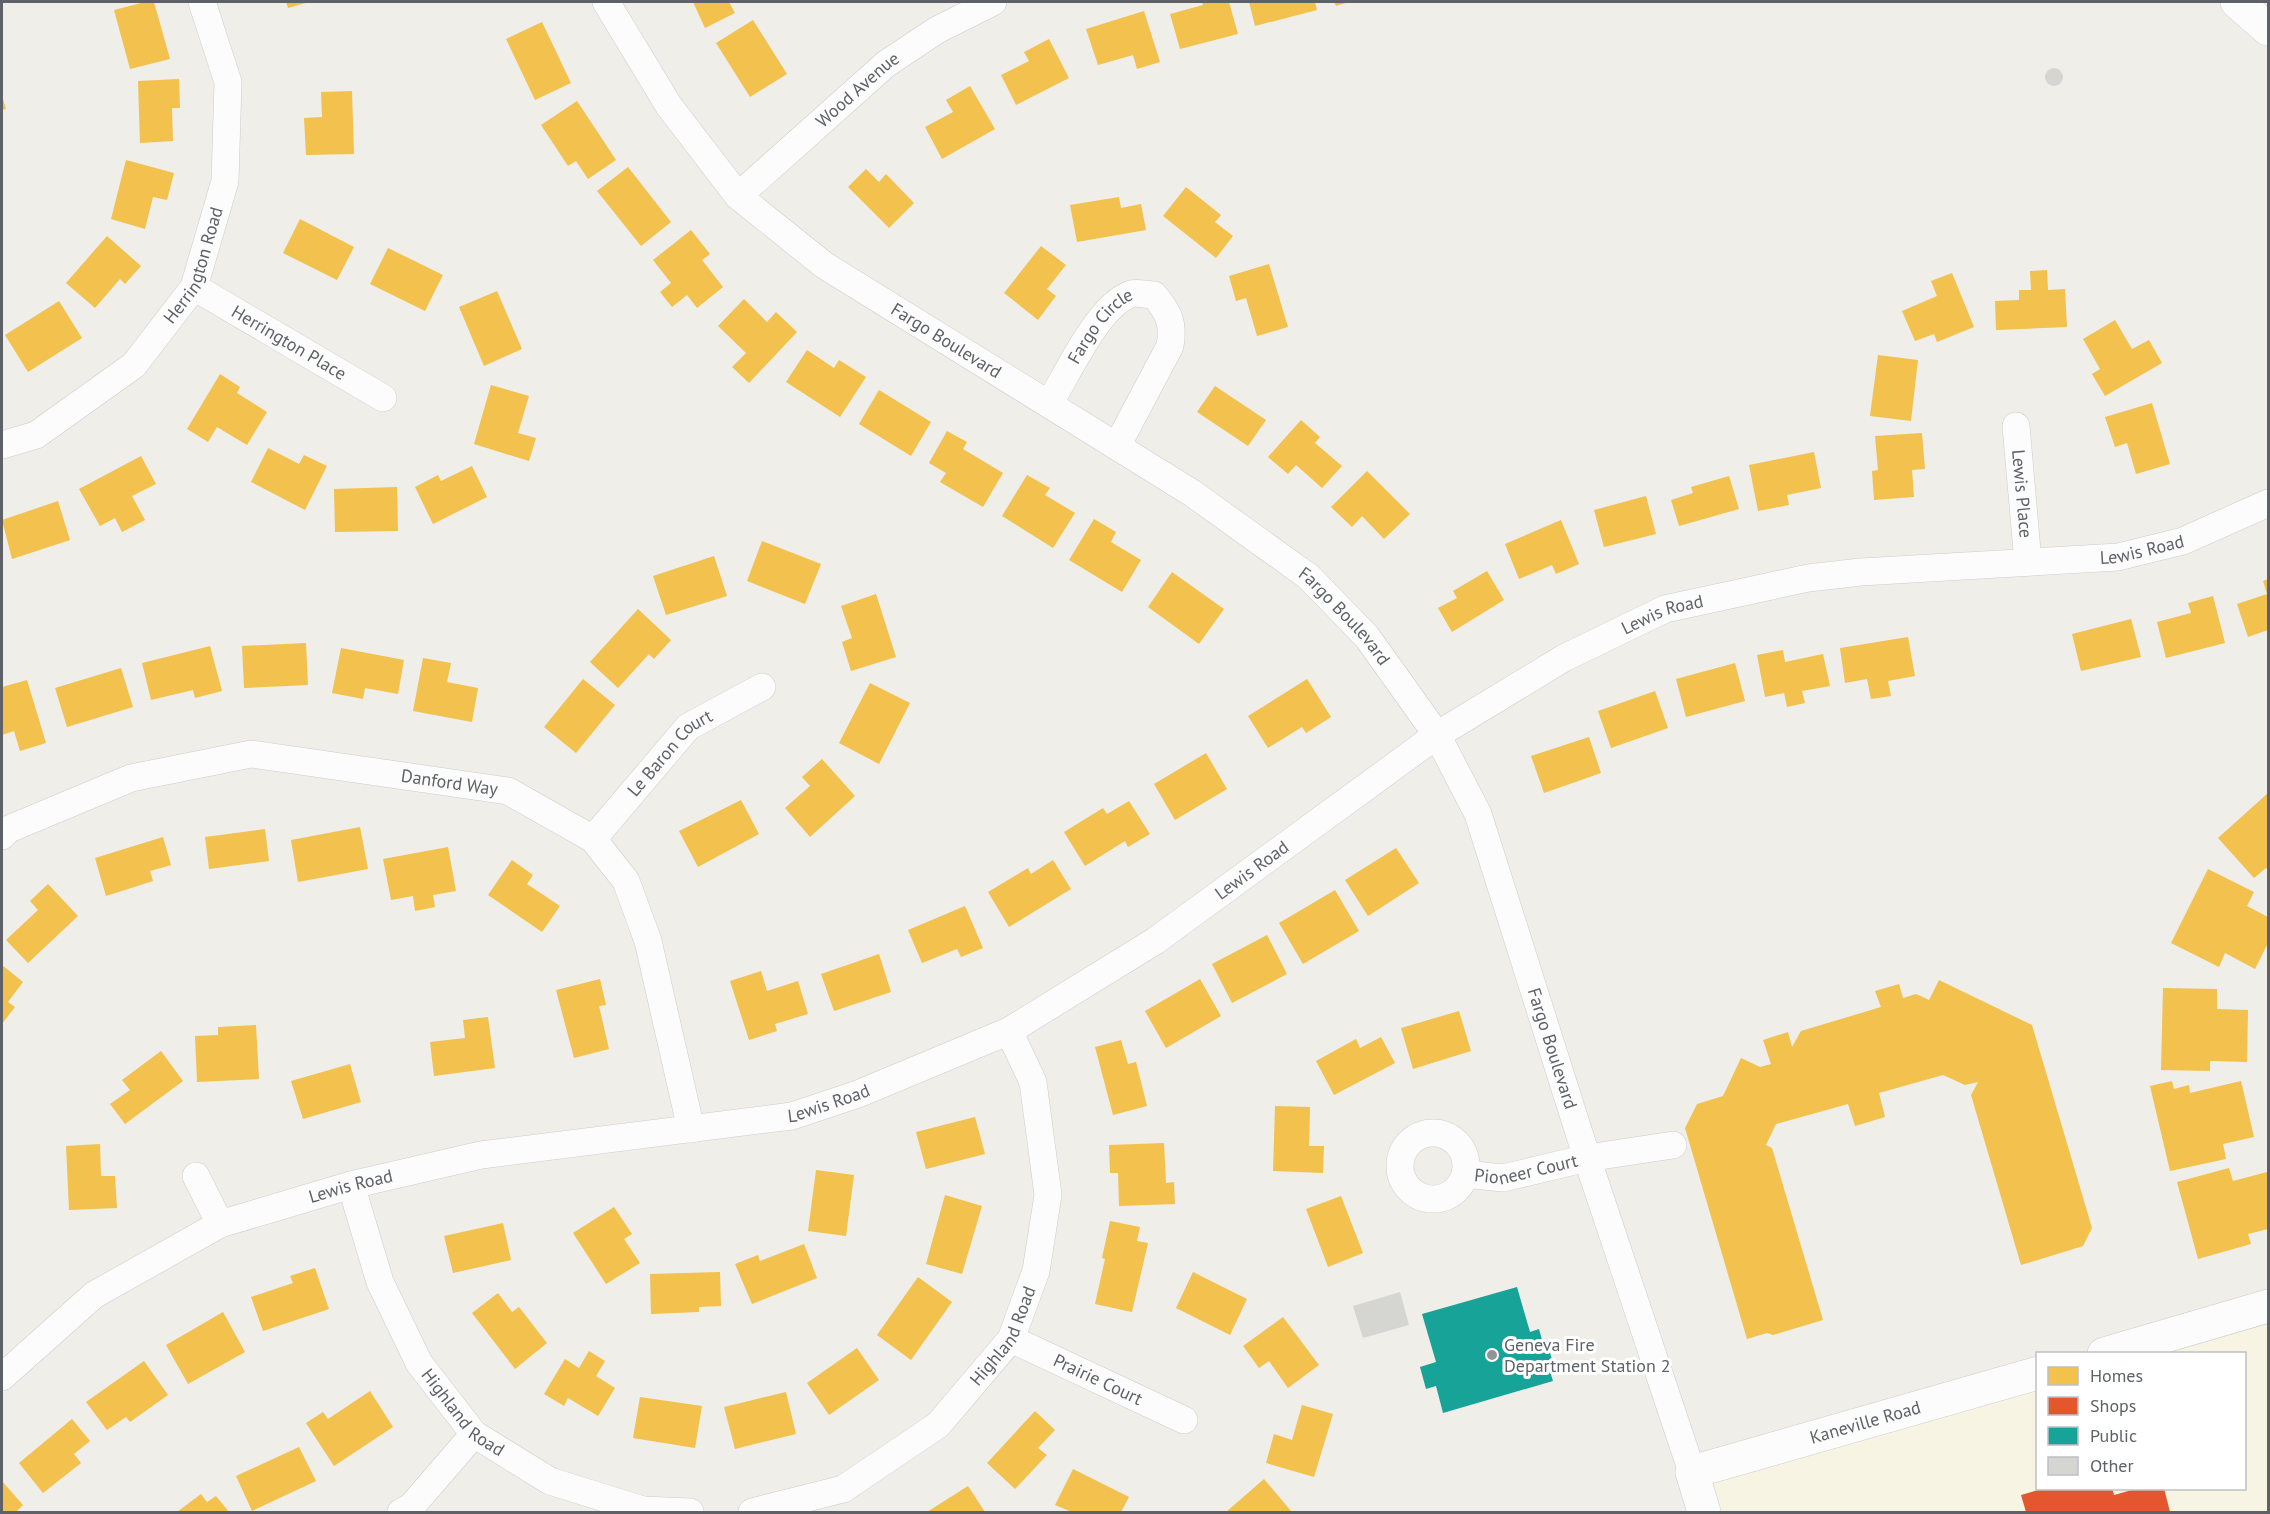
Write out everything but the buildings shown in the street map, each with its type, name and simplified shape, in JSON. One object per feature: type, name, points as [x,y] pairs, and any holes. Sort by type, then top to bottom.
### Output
[{"type":"main road","points":[[2236,2],[2268,29]]},
{"type":"main road","points":[[2107,1352],[2268,1306]]},
{"type":"main road","name":"Kaneville Road","points":[[1692,1472],[2036,1372]]},
{"type":"main road","name":"Fargo Boulevard","points":[[1692,1472],[1704,1512]]},
{"type":"street","name":"Herrington Road","points":[[2,445],[36,435],[134,365],[194,287],[225,180],[226,159],[228,82],[202,2]]},
{"type":"street","name":"Fargo Boulevard","points":[[606,2],[669,106],[738,196],[824,265],[1192,493],[1309,577],[1367,637],[1437,735],[1478,814],[1587,1158],[1692,1472]]},
{"type":"street","name":"Wood Avenue","points":[[738,196],[886,64],[937,30],[993,2]]},
{"type":"street","name":"Herrington Place","points":[[194,287],[383,398]]},
{"type":"street","name":"Fargo Circle","points":[[1049,404],[1103,316],[1115,303],[1132,294],[1154,295],[1170,314],[1173,329],[1170,346],[1117,446]]},
{"type":"street","name":"Lewis Place","points":[[2016,426],[2028,562]]},
{"type":"street","name":"Lewis Road","points":[[2,1377],[93,1295],[220,1224],[351,1185],[482,1155],[792,1116],[858,1095],[1009,1031],[1155,941],[1437,735],[1564,658],[1665,609],[1808,578],[1861,572],[2118,557],[2183,541],[2268,503]]},
{"type":"street","name":"Le Baron Court","points":[[593,839],[688,727],[762,687]]},
{"type":"street","name":"Danford Way","points":[[2,836],[9,829],[131,778],[252,754],[508,791],[593,839],[626,881],[648,941],[691,1129]]},
{"type":"street","name":"Highland Road","points":[[752,1512],[843,1489],[938,1425],[1011,1339],[1036,1271],[1048,1195],[1033,1082],[1009,1031]]},
{"type":"street","name":"Pioneer Court","points":[[1465,1174],[1503,1178],[1587,1158],[1673,1145]]},
{"type":"street","points":[[196,1176],[220,1224]]},
{"type":"street","name":"Highland Road","points":[[351,1185],[380,1282],[414,1353],[474,1434],[550,1481],[643,1510],[690,1512]]},
{"type":"street","name":"Prairie Court","points":[[1011,1339],[1184,1420]]},
{"type":"street","points":[[401,1512],[411,1507],[474,1434]]},
{"type":"shaded area","points":[[2268,1314],[2268,1512],[1711,1512],[1701,1480],[2036,1381],[2036,1490],[2246,1490],[2246,1352],[2135,1352]]},
{"type":"place","name":"Geneva Fire Department Station 2","points":[[1492,1355]]}]
